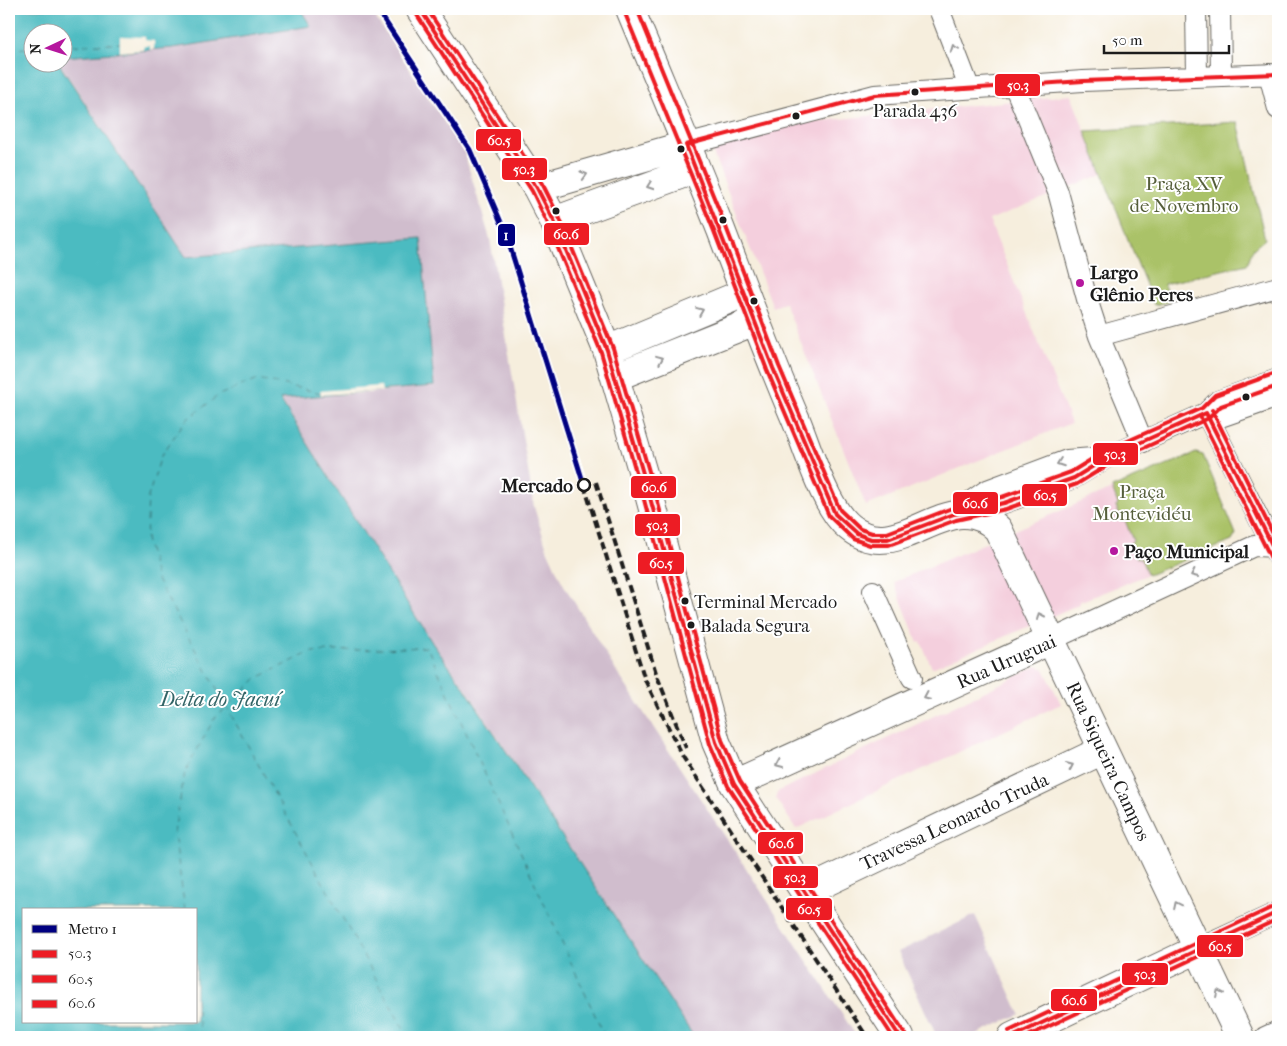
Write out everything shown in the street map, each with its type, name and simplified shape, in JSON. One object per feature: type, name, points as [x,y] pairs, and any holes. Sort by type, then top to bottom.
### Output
[{"type":"main road","points":[[420,9],[537,188],[554,221],[607,350],[649,494],[716,742],[734,784],[900,1037]]},
{"type":"main road","points":[[630,9],[691,157],[755,321],[835,514],[857,534],[871,539],[888,539],[954,514]]},
{"type":"main road","points":[[537,188],[691,157]]},
{"type":"main road","points":[[554,221],[691,157]]},
{"type":"main road","points":[[607,350],[744,293]]},
{"type":"main road","points":[[615,377],[755,321]]},
{"type":"main road","name":"Rua Siqueira Campos","points":[[954,514],[977,514],[989,520],[998,529],[1240,1037]]},
{"type":"main road","name":"Rua Uruguai","points":[[734,784],[1051,640]]},
{"type":"main road","name":"Travessa Leonardo Truda","points":[[805,892],[1103,750]]},
{"type":"main road","points":[[1012,1037],[1198,949]]},
{"type":"street","points":[[938,9],[969,87]]},
{"type":"street","points":[[1196,9],[1197,76]]},
{"type":"street","points":[[1220,9],[1221,75]]},
{"type":"street","points":[[691,157],[874,95],[969,87],[1274,74],[1278,109]]},
{"type":"street","points":[[1014,84],[1055,184],[1099,336],[1143,442]]},
{"type":"street","points":[[1099,336],[1278,287]]},
{"type":"street","points":[[954,514],[1004,503],[1074,478],[1108,457],[1206,414],[1218,401],[1278,379]]},
{"type":"street","points":[[1206,414],[1222,416],[1278,397]]},
{"type":"street","points":[[1206,414],[1277,550]]},
{"type":"street","name":"Rua Uruguai","points":[[1051,640],[1254,546],[1277,550]]},
{"type":"street","points":[[873,591],[912,678]]},
{"type":"street","points":[[1198,949],[1278,912]]},
{"type":"street","points":[[1265,1037],[1278,1031]]},
{"type":"shaded area","points":[[300,9],[370,9],[464,152],[490,239],[534,507],[547,549],[562,582],[615,669],[857,1037],[694,1037],[463,684],[433,644],[280,398],[369,393],[433,385],[421,238],[186,257],[65,72],[72,72],[72,55],[173,48],[311,25]]},
{"type":"shaded area","points":[[1071,95],[1102,174],[989,220],[1071,423],[866,506],[785,303],[773,307],[705,133]]},
{"type":"shaded area","points":[[1196,453],[1203,455],[1236,534],[1232,541],[1079,602],[1080,604],[932,668],[921,642],[918,643],[894,582]]},
{"type":"shaded area","points":[[1037,666],[1044,669],[1061,704],[796,829],[776,799],[779,791]]},
{"type":"shaded area","points":[[975,915],[1020,1014],[970,1037],[937,1037],[898,952]]},
{"type":"green space","name":"Praça XV de Novembro","points":[[1238,122],[1265,239],[1253,249],[1247,264],[1164,284],[1169,302],[1154,305],[1085,131]]},
{"type":"green space","name":"Praça Montevidéu","points":[[1196,453],[1203,455],[1236,534],[1232,541],[1148,575],[1140,557],[1137,558],[1130,543],[1133,541],[1125,520],[1122,521],[1116,506],[1118,504],[1112,488]]},
{"type":"water","name":"Delta do Jacuí","points":[[9,9],[300,9],[311,26],[173,48],[72,56],[72,22],[22,22],[22,72],[64,72],[186,257],[421,238],[434,386],[280,399],[433,644],[462,684],[694,1037],[9,1037]]},
{"type":"pier","points":[[120,36],[145,37],[145,40],[154,41],[154,50],[150,50],[150,46],[144,46],[143,50],[120,52]]},
{"type":"pier","points":[[381,386],[382,391],[321,395],[320,391]]},
{"type":"ferry route","points":[[72,45],[120,43]]},
{"type":"ferry route","points":[[9,49],[22,48]]},
{"type":"ferry route","points":[[321,393],[258,379],[219,395],[185,421],[161,456],[148,497],[146,539],[157,580],[408,1037]]},
{"type":"ferry route","points":[[185,908],[174,832],[185,772],[214,719],[257,678],[311,652],[427,647],[605,1037]]},
{"type":"ferry route","points":[[198,1014],[201,1037]]},
{"type":"railway","points":[[596,482],[657,676],[686,748]]},
{"type":"railway","points":[[584,485],[645,680],[683,757],[867,1037]]},
{"type":"metro line","name":"1","points":[[377,9],[470,150],[506,234],[584,485]]},
{"type":"transit line","name":"50.3","points":[[420,9],[537,188],[554,221],[607,350],[649,494],[716,742],[734,784],[900,1037]]},
{"type":"transit line","name":"60.6","points":[[427,9],[543,185],[560,219],[613,348],[655,492],[722,740],[740,781],[905,1034]]},
{"type":"transit line","name":"60.6","points":[[637,9],[726,227],[779,366],[840,510],[860,529],[872,533],[887,533],[952,508],[1002,497],[1071,472],[1105,451],[1202,408],[1215,395],[1276,373]]},
{"type":"transit line","name":"60.5","points":[[624,11],[714,231],[767,370],[829,516],[853,539],[870,545],[889,545],[956,520],[1006,509],[1077,484],[1111,463],[1209,418],[1221,406],[1278,386]]},
{"type":"transit line","name":"60.5","points":[[415,12],[532,191],[548,224],[601,352],[643,496],[710,744],[728,786],[893,1037]]},
{"type":"transit line","name":"50.3","points":[[1278,74],[1083,81],[875,95],[686,145],[773,368],[835,514],[857,534],[871,539],[888,539],[954,514],[1004,503],[1074,478],[1108,457],[1206,413],[1278,557]]},
{"type":"transit line","name":"60.6","points":[[1212,410],[1278,544]]},
{"type":"transit line","name":"60.5","points":[[1200,416],[1272,560]]},
{"type":"transit line","name":"60.6","points":[[1009,1031],[1275,906]]},
{"type":"transit line","name":"50.3","points":[[1012,1037],[1278,912]]},
{"type":"transit line","name":"60.5","points":[[1026,1037],[1278,919]]},
{"type":"place","name":"Parada 436","points":[[915,92]]},
{"type":"place","name":"Largo Glênio Peres","points":[[1080,283]]},
{"type":"place","name":"Mercado","points":[[584,485]]},
{"type":"place","name":"Paço Municipal","points":[[1114,551]]},
{"type":"place","name":"Terminal Mercado","points":[[685,601]]},
{"type":"place","name":"Balada Segura","points":[[691,625]]}]
